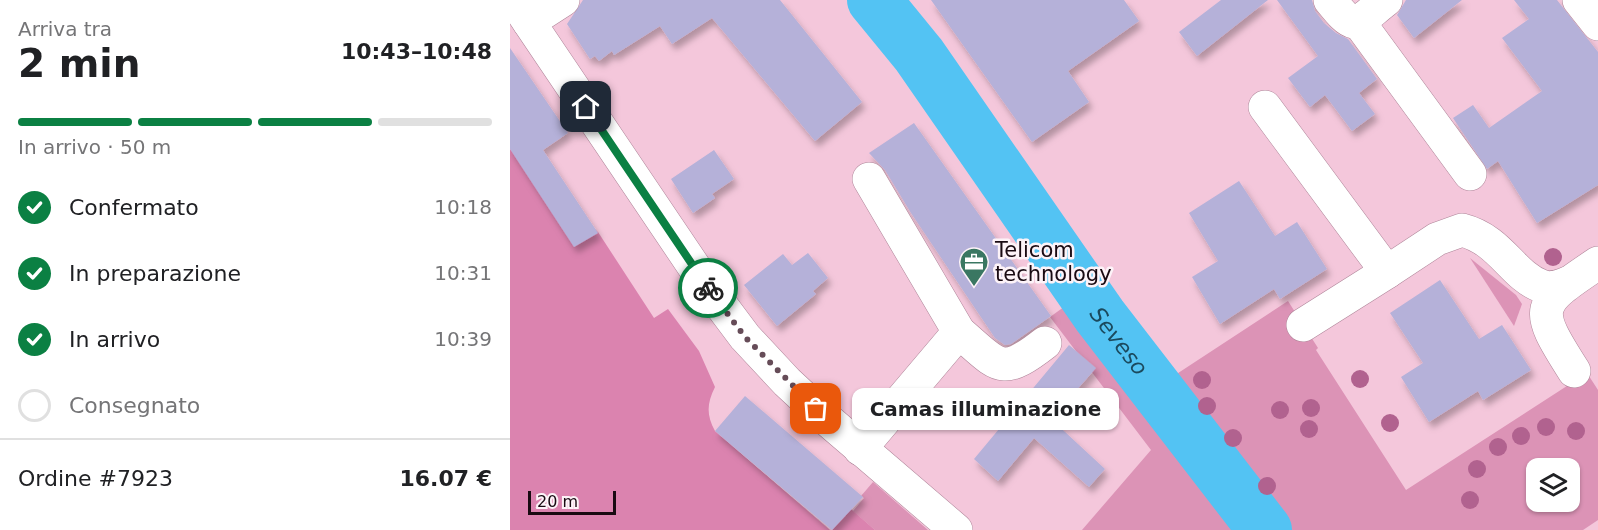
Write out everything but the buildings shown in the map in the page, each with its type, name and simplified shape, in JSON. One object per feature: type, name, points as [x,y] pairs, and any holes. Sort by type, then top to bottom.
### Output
[{"type":"main road","points":[[563,0],[521,11],[709,289],[745,337],[787,382],[860,449],[956,530]]},
{"type":"main road","points":[[1330,0],[1346,20],[1352,23],[1386,0]]},
{"type":"main road","points":[[1358,21],[1470,174]]},
{"type":"main road","points":[[1265,107],[1387,272]]},
{"type":"main road","points":[[869,179],[959,332],[993,362],[1003,366],[1015,364],[1045,343]]},
{"type":"main road","points":[[1303,325],[1437,239],[1462,230],[1488,240],[1541,286],[1555,288],[1568,283]]},
{"type":"main road","points":[[1574,371],[1552,337],[1545,314],[1547,303],[1552,295],[1598,263]]},
{"type":"main road","points":[[860,449],[959,332]]},
{"type":"shaded area","points":[[510,149],[598,232],[654,318],[668,309],[699,351],[715,387],[710,398],[709,409],[710,420],[715,431],[830,530],[510,530]]},
{"type":"shaded area","points":[[1470,258],[1516,295],[1522,304],[1514,326]]},
{"type":"shaded area","points":[[1288,301],[1318,348],[1316,350],[1406,490],[1587,373],[1598,390],[1598,520],[1583,530],[1286,530],[1169,379]]},
{"type":"shaded area","points":[[1068,304],[1240,530],[1082,530],[1151,450],[1050,317]]},
{"type":"shaded area","points":[[873,482],[928,530],[875,530],[853,511],[864,498],[861,496]]},
{"type":"shaded area","points":[[851,509],[875,530],[832,530]]},
{"type":"waterway","name":"Seveso","points":[[874,0],[919,55],[1100,316],[1265,530]]},
{"type":"way so far","points":[[708,288],[745,337],[816,409]]},
{"type":"place","name":"Telicom technology","points":[[974,288]]},
{"type":"place","name":"Camas illuminazione","points":[[816,409]]},
{"type":"route","points":[[586,107],[708,288]]}]
